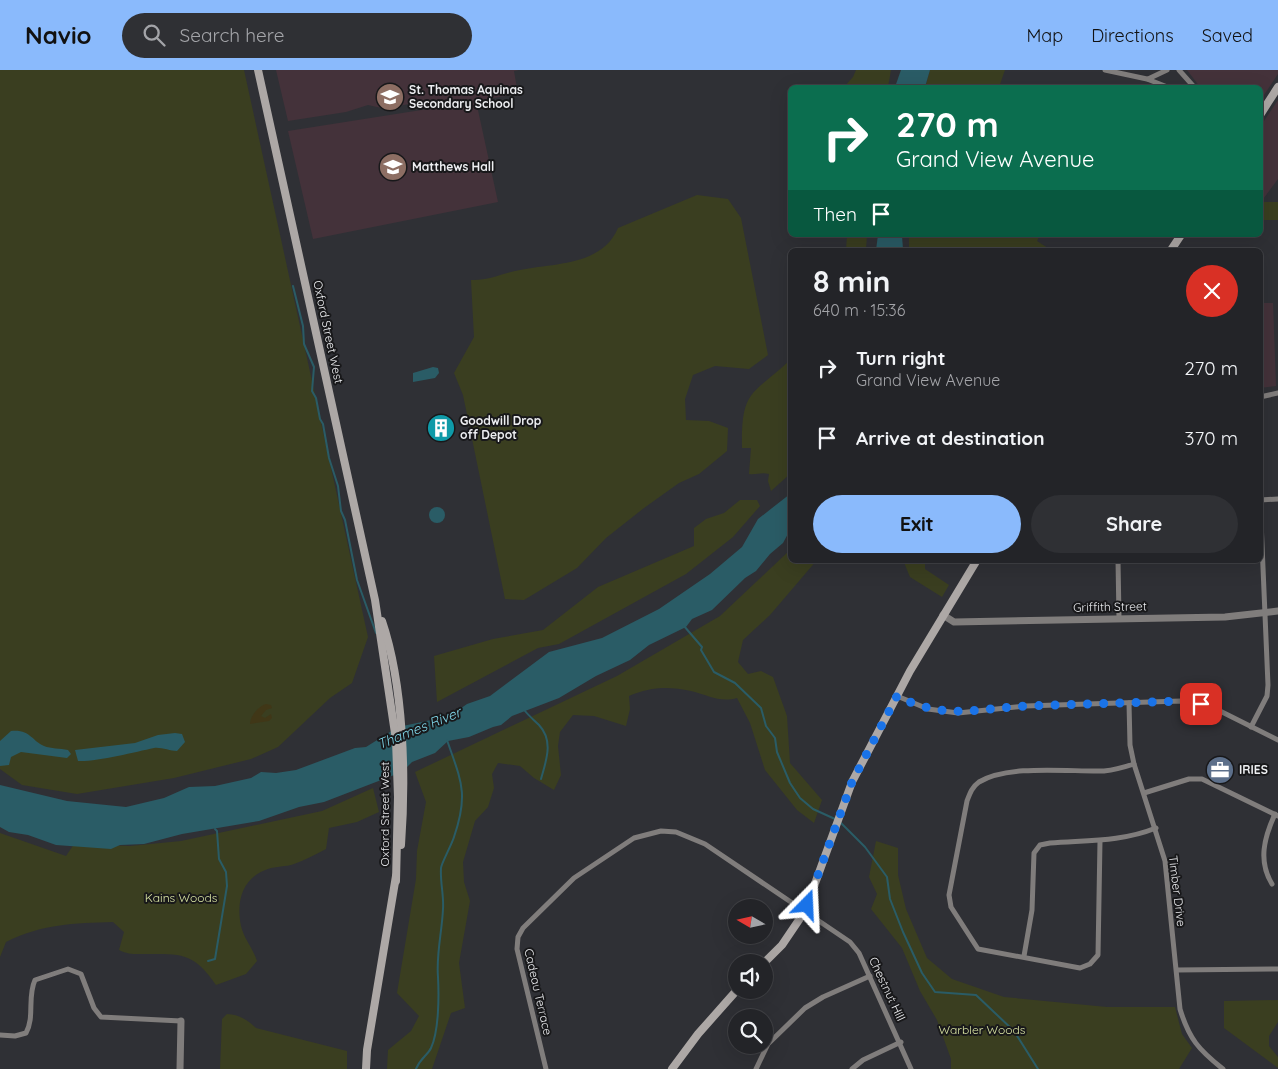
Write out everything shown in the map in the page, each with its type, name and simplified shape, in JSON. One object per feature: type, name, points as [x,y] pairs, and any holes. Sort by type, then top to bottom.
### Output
[{"type":"main road","name":"Oxford Street West","points":[[258,70],[382,627],[396,740],[400,822],[396,881],[367,1050],[366,1069]]},
{"type":"main road","points":[[1263,110],[1278,87]]},
{"type":"main road","points":[[1172,248],[1180,237]]},
{"type":"main road","points":[[773,954],[782,945],[805,911],[852,782],[897,696],[975,563]]},
{"type":"main road","points":[[672,1069],[698,1034],[729,999]]},
{"type":"street","points":[[1105,70],[1147,79],[1162,85]]},
{"type":"street","points":[[1147,79],[1166,70]]},
{"type":"street","points":[[1180,70],[1192,85]]},
{"type":"street","points":[[1263,396],[1278,394]]},
{"type":"street","points":[[1263,499],[1278,499]]},
{"type":"street","points":[[1251,727],[1266,696],[1263,556]]},
{"type":"street","points":[[1118,563],[1119,618]]},
{"type":"street","name":"Griffith Street","points":[[943,615],[954,622],[1225,617],[1278,611]]},
{"type":"street","points":[[897,696],[928,710],[958,713],[1025,706],[1181,701],[1201,704],[1278,740]]},
{"type":"street","name":"Timber Drive","points":[[1129,703],[1130,746],[1134,764],[1165,861],[1180,1009],[1186,1031],[1202,1052],[1223,1069]]},
{"type":"street","points":[[1100,841],[1098,955],[1090,964],[1080,968],[978,948],[951,907],[949,895],[967,801],[972,789],[980,782],[1009,773],[1050,769],[1106,771],[1134,764]]},
{"type":"street","points":[[1144,794],[1189,779],[1202,779],[1276,815],[1266,834],[1264,857],[1265,872],[1272,884]]},
{"type":"street","points":[[1024,956],[1032,910],[1034,853],[1040,845],[1100,841],[1138,835],[1156,828]]},
{"type":"street","name":"Cadeau Terrace","points":[[546,1069],[517,949],[518,937],[530,920],[574,878],[634,838],[661,831],[676,832],[691,837],[705,844],[805,911]]},
{"type":"street","name":"Chestnut Hill","points":[[805,911],[850,942],[859,953],[911,1069]]},
{"type":"street","points":[[1177,970],[1278,968]]},
{"type":"street","points":[[0,1035],[15,1036],[26,1033],[31,1025],[31,989],[35,980],[68,969],[81,974],[94,1008],[101,1017],[181,1021],[180,1069]]},
{"type":"street","points":[[756,1069],[768,1044],[805,1008],[823,997],[870,976]]},
{"type":"street","points":[[852,1069],[863,1060],[900,1042]]},
{"type":"shaded area","name":"Matthews Hall","points":[[276,70],[519,70],[514,71],[518,94],[476,101],[498,202],[313,239],[288,131],[434,108],[422,101],[386,109],[368,105],[346,112],[288,121]]},
{"type":"shaded area","points":[[1187,70],[1278,70],[1278,74],[1263,96],[1263,85],[1198,85]]},
{"type":"shaded area","points":[[1278,100],[1278,179],[1263,199],[1263,122]]},
{"type":"shaded area","points":[[1263,303],[1273,303],[1276,386],[1263,388]]},
{"type":"green space","points":[[0,70],[244,70],[368,637],[352,683],[330,698],[278,747],[251,759],[174,778],[77,794],[22,785],[0,769]]},
{"type":"green space","points":[[856,70],[891,70],[888,85],[846,85]]},
{"type":"green space","points":[[930,70],[1005,70],[1000,85],[926,85]]},
{"type":"green space","points":[[697,195],[728,199],[741,218],[768,355],[749,369],[715,366],[693,375],[685,399],[686,420],[709,421],[728,428],[727,451],[699,474],[679,483],[644,508],[606,538],[577,568],[524,600],[505,599],[463,395],[454,373],[474,337],[471,280],[576,261],[601,250],[611,240],[618,228]]},
{"type":"green space","points":[[1263,202],[1278,202],[1278,220],[1263,220]]},
{"type":"green space","points":[[847,237],[867,237],[866,248],[846,248]]},
{"type":"green space","points":[[909,237],[1039,237],[1037,241],[1048,248],[1021,248],[909,248]]},
{"type":"green space","points":[[788,362],[788,476],[771,491],[768,481],[769,474],[749,474],[751,448],[742,448],[744,414],[751,395]]},
{"type":"green space","points":[[740,500],[757,500],[760,506],[733,537],[686,574],[559,644],[538,648],[437,702],[434,656],[493,639],[543,630],[598,587],[694,546],[694,528],[706,519],[724,513]]},
{"type":"green space","points":[[788,552],[788,563],[814,563],[770,615],[743,640],[738,662],[748,674],[761,671],[773,677],[787,716],[790,763],[822,800],[814,823],[797,810],[765,770],[750,723],[737,698],[725,700],[683,689],[659,688],[629,696],[630,709],[626,726],[594,716],[573,715],[560,732],[558,746],[561,775],[554,790],[534,778],[520,766],[498,763],[492,774],[494,788],[488,807],[475,821],[463,862],[464,882],[470,901],[459,963],[465,1008],[451,1013],[432,1069],[387,1069],[388,1050],[411,1031],[419,1016],[397,993],[416,879],[417,851],[426,802],[415,772],[617,676],[720,616]]},
{"type":"green space","points":[[904,563],[925,563],[925,569],[949,585],[942,597],[910,577]]},
{"type":"green space","name":"Kains Woods","points":[[373,788],[379,812],[357,822],[329,828],[326,849],[294,864],[268,869],[252,878],[247,884],[240,899],[241,926],[257,961],[246,974],[216,985],[208,974],[194,961],[179,955],[132,954],[123,952],[119,950],[124,932],[113,922],[71,924],[32,931],[6,942],[0,957],[0,833],[66,856],[74,844],[130,846],[181,841],[322,811]]},
{"type":"green space","name":"Warbler Woods","points":[[876,841],[898,848],[898,875],[906,909],[927,958],[952,979],[1004,997],[1107,1007],[1175,1007],[1182,1034],[1192,1048],[1179,1069],[951,1069],[951,1059],[937,1020],[920,991],[902,948],[871,909],[877,894],[869,877]]},
{"type":"green space","points":[[1278,1000],[1278,1022],[1269,1036],[1269,1046],[1278,1057],[1278,1068],[1224,1028],[1224,1001]]},
{"type":"green space","points":[[227,1014],[243,1018],[256,1028],[347,1051],[347,1069],[220,1069],[222,1019]]},
{"type":"sand","points":[[266,704],[271,705],[272,708],[266,710],[261,716],[265,718],[271,714],[272,718],[269,721],[250,724],[255,712]]},
{"type":"water","points":[[901,70],[930,70],[926,85],[896,85]]},
{"type":"water","points":[[878,237],[902,237],[903,248],[876,248]]},
{"type":"water","points":[[433,367],[438,368],[439,373],[435,378],[413,382],[413,373]]},
{"type":"water","name":"Thames River","points":[[788,496],[788,534],[783,543],[770,554],[756,571],[745,578],[712,610],[692,619],[686,627],[649,645],[630,660],[596,676],[559,698],[512,716],[501,725],[469,737],[448,741],[435,753],[412,762],[402,772],[324,802],[299,807],[259,821],[182,834],[144,844],[120,845],[111,849],[56,845],[28,835],[9,832],[0,827],[0,785],[67,801],[126,807],[164,798],[189,787],[215,786],[251,778],[261,772],[276,773],[296,770],[355,748],[366,747],[398,727],[450,716],[467,704],[490,696],[549,652],[602,638],[659,609],[710,574],[742,547],[758,519]]},
{"type":"water","points":[[437,507],[445,515],[437,523],[429,515]]},
{"type":"water","points":[[11,731],[22,732],[44,746],[68,750],[71,754],[67,758],[21,752],[11,757],[9,765],[0,766],[0,741]]},
{"type":"water","points":[[182,734],[185,742],[177,751],[154,748],[105,758],[78,761],[75,750],[135,743],[158,735]]},
{"type":"waterway","points":[[293,286],[303,326],[304,344],[314,367],[312,391],[316,398],[329,458],[338,486],[341,511],[345,520],[357,580],[376,633]]},
{"type":"waterway","points":[[684,626],[702,647],[701,650],[714,672],[735,683],[761,708],[766,726],[775,738],[777,752],[790,783],[800,798],[813,809],[835,819]]},
{"type":"waterway","points":[[525,711],[544,731],[548,744],[541,779]]},
{"type":"waterway","points":[[416,1069],[431,1048],[436,1032],[438,960],[443,909],[441,868],[454,837],[461,809],[462,798],[459,777],[447,740]]},
{"type":"waterway","points":[[841,823],[865,847],[887,877],[890,899],[903,932],[922,973],[935,992],[976,995],[1014,1031],[1038,1069]]},
{"type":"waterway","points":[[208,961],[215,959],[227,886],[226,872],[219,859],[217,831],[215,829]]},
{"type":"place","name":"St. Thomas Aquinas Secondary School","points":[[390,97]]},
{"type":"place","name":"Matthews Hall","points":[[393,167]]},
{"type":"place","name":"Goodwill Drop off Depot","points":[[441,428]]},
{"type":"place","name":"IRIES","points":[[1220,770]]},
{"type":"route","points":[[807,905],[852,782],[897,696],[928,710],[958,713],[1025,706],[1181,701],[1201,704]]}]
